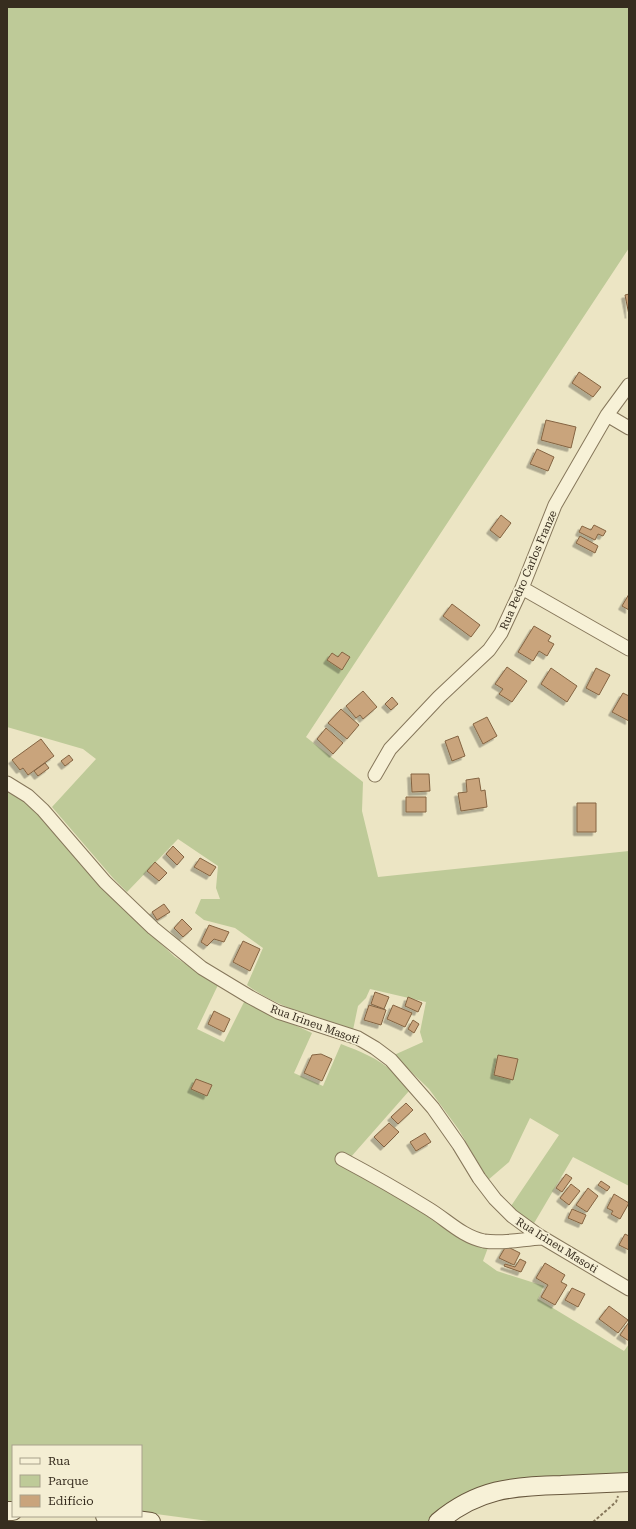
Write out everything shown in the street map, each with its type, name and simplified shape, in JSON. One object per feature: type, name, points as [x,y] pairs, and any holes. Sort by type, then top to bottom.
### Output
[{"type":"street","name":"Rua Pedro Carlos Franze","points":[[375,775],[390,750],[439,697],[489,650],[501,633],[522,588],[555,505],[607,415],[629,385]]},
{"type":"street","points":[[607,415],[629,428]]},
{"type":"street","points":[[522,588],[629,649]]},
{"type":"street","name":"Rua Irineu Masoti","points":[[7,783],[28,796],[43,810],[105,882],[153,928],[202,968],[278,1012],[358,1038],[391,1060],[433,1108],[459,1145],[479,1178],[495,1199],[512,1216],[542,1238],[629,1289]]},
{"type":"street","points":[[342,1159],[385,1181],[468,1236],[484,1241],[542,1238]]},
{"type":"street","points":[[438,1522],[467,1502],[498,1490],[518,1487],[624,1482]]},
{"type":"street","points":[[113,1517],[151,1522]]},
{"type":"path","points":[[593,1522],[616,1502],[624,1482]]},
{"type":"green space","points":[[7,7],[629,7],[629,248],[306,737],[363,782],[362,811],[378,877],[629,851],[629,1186],[573,1157],[533,1225],[511,1206],[559,1135],[530,1118],[509,1162],[488,1180],[459,1130],[429,1089],[394,1055],[423,1042],[420,1032],[426,1002],[370,989],[366,998],[358,1006],[353,1030],[298,1012],[259,993],[247,985],[263,948],[235,928],[204,920],[195,913],[201,899],[220,899],[216,888],[218,866],[178,839],[127,892],[113,878],[52,807],[96,759],[83,749],[7,727]]},
{"type":"green space","points":[[7,790],[22,799],[34,810],[114,900],[175,957],[218,985],[197,1029],[224,1042],[245,1000],[312,1033],[294,1073],[323,1086],[341,1044],[375,1059],[395,1074],[409,1091],[350,1158],[489,1245],[483,1261],[497,1271],[544,1286],[538,1299],[624,1351],[629,1344],[629,1476],[614,1477],[438,1512],[427,1522],[216,1522],[142,1512],[142,1445],[12,1445],[12,1502],[7,1502]]},
{"type":"building","points":[[629,294],[629,315],[625,295]]},
{"type":"building","points":[[579,372],[601,387],[593,397],[572,383]]},
{"type":"building","points":[[546,420],[576,427],[571,448],[541,440]]},
{"type":"building","points":[[537,449],[554,457],[548,471],[530,464]]},
{"type":"building","points":[[501,515],[511,523],[500,538],[490,530]]},
{"type":"building","points":[[594,525],[606,531],[603,536],[598,534],[595,540],[579,532],[582,526],[591,530]]},
{"type":"building","points":[[580,536],[598,546],[595,553],[576,543]]},
{"type":"building","points":[[629,594],[629,610],[622,606]]},
{"type":"building","points":[[452,604],[480,625],[471,637],[443,616]]},
{"type":"building","points":[[534,626],[551,636],[548,641],[554,644],[547,656],[539,651],[533,661],[518,652]]},
{"type":"building","points":[[342,652],[350,657],[342,670],[327,660],[332,653],[338,657]]},
{"type":"building","points":[[507,667],[527,681],[512,702],[499,694],[503,689],[495,684]]},
{"type":"building","points":[[551,668],[577,686],[567,702],[541,684]]},
{"type":"building","points":[[596,668],[610,675],[599,695],[586,688]]},
{"type":"building","points":[[363,691],[377,707],[363,719],[360,715],[356,718],[346,706]]},
{"type":"building","points":[[623,693],[629,696],[629,721],[612,712]]},
{"type":"building","points":[[392,697],[398,704],[391,710],[385,704]]},
{"type":"building","points":[[341,709],[359,725],[347,739],[328,723]]},
{"type":"building","points":[[487,717],[497,736],[483,744],[473,724]]},
{"type":"building","points":[[326,728],[343,743],[333,754],[317,739]]},
{"type":"building","points":[[458,736],[465,756],[452,761],[445,741]]},
{"type":"building","points":[[41,739],[54,756],[28,775],[23,768],[20,770],[12,760]]},
{"type":"building","points":[[69,755],[73,760],[65,766],[61,761]]},
{"type":"building","points":[[45,763],[49,768],[38,776],[34,771]]},
{"type":"building","points":[[411,774],[429,774],[430,791],[412,792]]},
{"type":"building","points":[[479,778],[481,791],[485,790],[487,807],[461,811],[458,793],[467,792],[466,780]]},
{"type":"building","points":[[406,797],[426,797],[426,812],[406,812]]},
{"type":"building","points":[[577,803],[596,803],[596,832],[577,832]]},
{"type":"building","points":[[173,846],[184,857],[177,865],[166,854]]},
{"type":"building","points":[[200,858],[216,867],[210,876],[194,867]]},
{"type":"building","points":[[155,862],[167,873],[159,881],[147,871]]},
{"type":"building","points":[[164,904],[170,912],[157,920],[152,912]]},
{"type":"building","points":[[182,919],[192,929],[183,937],[174,928]]},
{"type":"building","points":[[209,925],[229,932],[224,942],[214,939],[207,946],[201,942]]},
{"type":"building","points":[[243,941],[260,949],[250,971],[233,962]]},
{"type":"building","points":[[375,992],[389,997],[384,1009],[371,1004]]},
{"type":"building","points":[[408,997],[422,1003],[418,1012],[405,1006]]},
{"type":"building","points":[[369,1005],[386,1010],[381,1025],[364,1020]]},
{"type":"building","points":[[393,1005],[412,1013],[405,1027],[387,1019]]},
{"type":"building","points":[[214,1011],[230,1019],[224,1032],[208,1024]]},
{"type":"building","points":[[413,1020],[419,1024],[414,1033],[408,1029]]},
{"type":"building","points":[[321,1054],[332,1059],[322,1081],[304,1073],[312,1055]]},
{"type":"building","points":[[498,1055],[518,1059],[513,1080],[494,1075]]},
{"type":"building","points":[[196,1079],[212,1085],[207,1096],[191,1089]]},
{"type":"building","points":[[406,1103],[413,1110],[398,1124],[391,1117]]},
{"type":"building","points":[[389,1123],[399,1132],[384,1147],[374,1137]]},
{"type":"building","points":[[425,1133],[431,1142],[416,1151],[410,1142]]},
{"type":"building","points":[[566,1174],[572,1178],[562,1192],[556,1188]]},
{"type":"building","points":[[601,1181],[610,1187],[607,1191],[598,1185]]},
{"type":"building","points":[[571,1184],[580,1191],[569,1205],[560,1198]]},
{"type":"building","points":[[588,1188],[598,1196],[587,1212],[576,1205]]},
{"type":"building","points":[[614,1194],[629,1203],[620,1219],[611,1214],[613,1211],[607,1208]]},
{"type":"building","points":[[572,1209],[586,1215],[582,1224],[568,1218]]},
{"type":"building","points":[[625,1234],[629,1236],[629,1250],[619,1245]]},
{"type":"building","points":[[506,1246],[520,1253],[514,1265],[499,1258]]},
{"type":"building","points":[[520,1259],[526,1262],[521,1272],[504,1266],[505,1264],[515,1267]]},
{"type":"building","points":[[545,1263],[565,1275],[561,1282],[567,1285],[555,1305],[541,1297],[548,1285],[536,1278]]},
{"type":"building","points":[[572,1288],[585,1294],[578,1307],[565,1300]]},
{"type":"building","points":[[609,1306],[628,1320],[618,1333],[599,1319]]},
{"type":"building","points":[[629,1322],[629,1341],[620,1335]]}]
